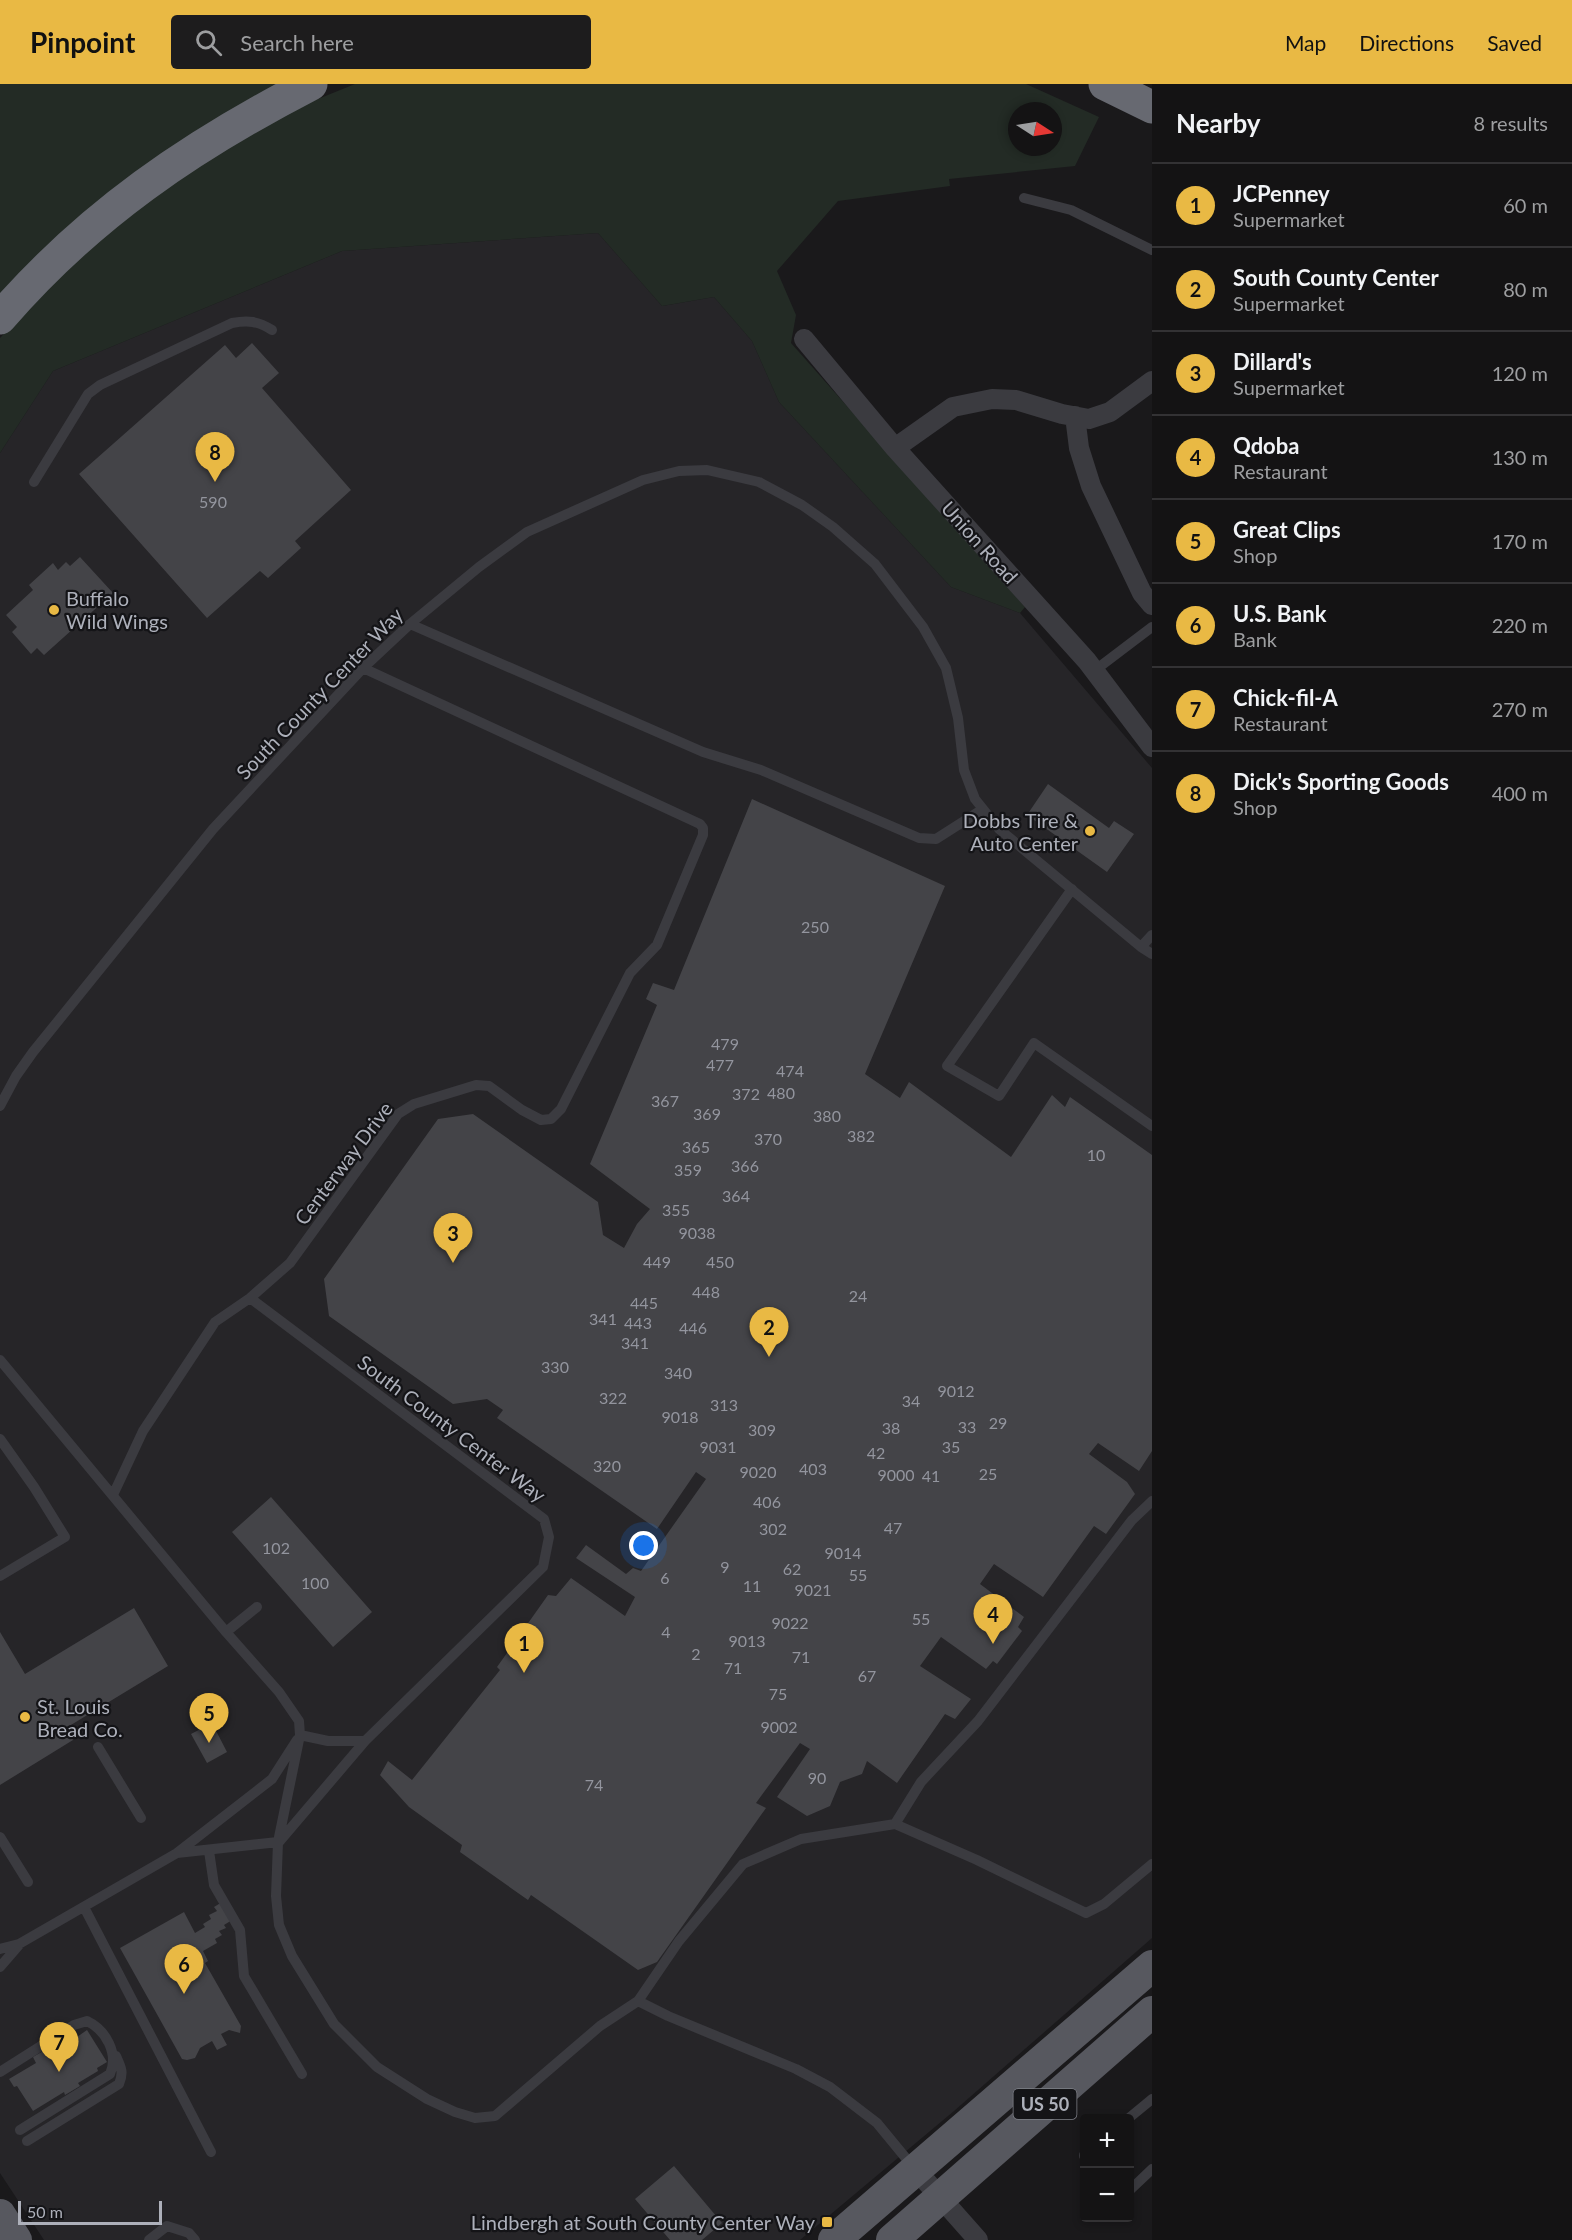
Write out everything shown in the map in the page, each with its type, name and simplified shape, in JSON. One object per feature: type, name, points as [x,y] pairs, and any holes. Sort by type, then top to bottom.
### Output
[{"type":"highway","points":[[0,318],[23,291],[98,220],[163,171],[259,111],[311,84]]},
{"type":"highway","points":[[1106,86],[1152,107]]},
{"type":"main road","name":"US 50","points":[[834,2240],[1152,1966]]},
{"type":"main road","name":"US 50","points":[[892,2240],[1151,2013]]},
{"type":"main road","points":[[0,2215],[16,2240]]},
{"type":"street","name":"Union Road","points":[[804,339],[895,448],[1148,734]]},
{"type":"street","points":[[895,448],[953,407],[992,399],[1016,400],[1089,419],[1110,412],[1152,381]]},
{"type":"street","points":[[1075,416],[1079,448],[1090,486],[1142,593],[1152,605]]},
{"type":"street","points":[[916,2170],[978,2240]]},
{"type":"lane","points":[[1024,198],[1071,210],[1152,250]]},
{"type":"lane","points":[[34,482],[88,394],[100,385],[232,323],[247,320],[262,324],[272,330]]},
{"type":"lane","name":"South County Center Way","points":[[0,1106],[16,1076],[33,1052],[207,836],[363,668],[410,624],[479,567],[527,532],[643,480],[679,471],[707,470],[759,482],[802,505],[833,527],[875,564],[923,627],[946,668],[958,718],[964,770],[975,799],[999,828],[1152,954]]},
{"type":"lane","points":[[410,624],[719,759],[761,770],[919,838],[936,839],[983,809]]},
{"type":"lane","points":[[1094,671],[1152,627]]},
{"type":"lane","name":"Centerway Drive","points":[[113,1496],[143,1431],[215,1322],[250,1299],[290,1263],[398,1114],[414,1104],[476,1085],[489,1086],[522,1110],[542,1120],[550,1119],[561,1109],[630,973],[657,945],[703,835],[703,828],[700,824],[363,668]]},
{"type":"lane","points":[[1072,889],[947,1066],[999,1096],[1034,1042],[1152,1126]]},
{"type":"lane","points":[[1141,947],[1152,936]]},
{"type":"lane","name":"South County Center Way","points":[[250,1299],[544,1519],[549,1537],[543,1567],[365,1741],[279,1842]]},
{"type":"lane","points":[[0,1360],[226,1632],[279,1692],[299,1721],[300,1735],[279,1842],[276,1896],[279,1925],[292,1956],[334,2024],[377,2067],[427,2099],[455,2112],[475,2118],[495,2116],[600,2026],[638,2001],[679,1941],[743,1864],[801,1839],[895,1824],[977,1860],[1086,1913],[1104,1904],[1152,1864]]},
{"type":"lane","points":[[0,1439],[34,1487],[65,1538],[0,1576]]},
{"type":"lane","points":[[895,1824],[921,1782],[978,1721],[1132,1520],[1152,1502]]},
{"type":"lane","points":[[226,1632],[257,1607]]},
{"type":"lane","points":[[300,1735],[328,1741],[365,1741]]},
{"type":"lane","points":[[0,1949],[19,1944],[177,1853],[272,1779],[300,1735]]},
{"type":"lane","points":[[98,1747],[141,1818]]},
{"type":"lane","points":[[0,1837],[28,1882]]},
{"type":"lane","points":[[177,1853],[279,1842]]},
{"type":"lane","points":[[209,1851],[214,1885],[240,1930],[244,1976],[302,2074]]},
{"type":"lane","points":[[84,1907],[211,2152]]},
{"type":"lane","points":[[0,1967],[19,1944]]},
{"type":"lane","points":[[638,2001],[830,2087],[877,2123],[916,2170]]},
{"type":"lane","points":[[0,2072],[74,2025],[87,2021],[97,2025],[122,2068],[122,2076],[118,2084],[27,2141]]},
{"type":"lane","points":[[20,2130],[110,2074],[115,2064],[113,2051]]},
{"type":"lane","points":[[1133,2114],[1152,2099]]},
{"type":"lane","points":[[1134,2186],[1152,2169]]},
{"type":"lane","points":[[149,2240],[167,2226],[189,2233],[195,2240]]},
{"type":"shaded area","points":[[0,84],[279,84],[0,298]]},
{"type":"shaded area","points":[[355,84],[1026,84],[1099,117],[1075,166],[949,179],[950,186],[838,201],[777,271],[796,315],[791,343],[1025,607],[1020,613],[951,587],[779,402],[752,341],[714,297],[662,306],[598,233],[342,251],[53,371],[0,453],[0,338],[67,266],[140,204],[281,114]]},
{"type":"shaded area","points":[[598,233],[662,306],[714,297],[752,341],[779,402],[951,587],[1020,613],[1152,768],[1152,1938],[954,2111],[800,2240],[44,2240],[0,2173],[0,453],[53,371],[342,251]]},
{"type":"building","points":[[252,343],[279,373],[262,388],[351,490],[295,541],[301,548],[268,578],[260,571],[207,618],[79,474],[225,345],[236,358]]},
{"type":"building","name":"Buffalo Wild Wings","points":[[80,557],[113,593],[44,655],[37,648],[31,654],[12,632],[17,627],[6,615],[33,590],[29,585],[53,563],[58,570],[66,562],[70,566]]},
{"type":"building","name":"Dobbs Tire & Auto Center","points":[[1048,784],[1109,828],[1114,821],[1134,834],[1107,872],[1027,815]]},
{"type":"building","points":[[752,799],[945,886],[865,1074],[900,1098],[909,1082],[1011,1157],[1052,1095],[1065,1107],[1070,1097],[1152,1155],[1152,1451],[1139,1471],[1098,1443],[1089,1454],[1127,1482],[1135,1494],[1106,1534],[1094,1526],[1043,1597],[994,1564],[980,1584],[1024,1617],[1018,1627],[1022,1631],[997,1664],[993,1661],[986,1669],[941,1637],[920,1666],[971,1699],[955,1719],[945,1714],[897,1783],[867,1761],[862,1774],[840,1782],[830,1806],[807,1816],[777,1797],[810,1749],[800,1743],[756,1803],[766,1808],[657,1962],[638,1970],[531,1895],[528,1900],[460,1852],[462,1845],[409,1807],[380,1775],[388,1761],[412,1780],[500,1670],[497,1667],[548,1595],[556,1596],[571,1578],[625,1616],[635,1597],[576,1558],[586,1545],[626,1574],[633,1568],[641,1571],[706,1479],[696,1472],[657,1529],[497,1418],[503,1410],[487,1399],[453,1404],[329,1316],[324,1279],[438,1119],[473,1114],[598,1202],[603,1235],[624,1248],[637,1224],[650,1209],[590,1164],[657,1005],[646,999],[653,983],[674,990]]},
{"type":"building","points":[[271,1497],[372,1612],[333,1647],[232,1532]]},
{"type":"building","points":[[134,1608],[168,1666],[66,1728],[73,1740],[0,1785],[0,1632],[25,1674]]},
{"type":"building","points":[[212,1723],[227,1752],[207,1763],[191,1734]]},
{"type":"building","points":[[227,1899],[237,1917],[224,1925],[226,1928],[219,1931],[222,1935],[215,1939],[217,1943],[203,1951],[208,1961],[205,1963],[241,2026],[240,2033],[229,2030],[221,2034],[227,2045],[217,2050],[212,2041],[200,2048],[195,2058],[182,2059],[120,1948],[184,1912],[195,1933],[205,1927],[203,1924],[211,1919],[209,1915],[217,1911],[214,1907]]},
{"type":"building","points":[[87,2030],[107,2062],[97,2068],[98,2071],[78,2083],[80,2086],[65,2095],[64,2092],[33,2111],[17,2086],[14,2087],[9,2079],[36,2063],[33,2057],[74,2033],[77,2037]]},
{"type":"building","points":[[674,2166],[722,2223],[702,2240],[670,2240],[635,2199]]},
{"type":"place","name":"Dick's Sporting Goods","points":[[215,482]]},
{"type":"place","name":"Buffalo Wild Wings","points":[[54,610]]},
{"type":"place","name":"Dobbs Tire & Auto Center","points":[[1090,831]]},
{"type":"place","name":"Dillard's","points":[[453,1263]]},
{"type":"place","name":"South County Center","points":[[769,1357]]},
{"type":"place","name":"Qdoba","points":[[993,1644]]},
{"type":"place","name":"JCPenney","points":[[524,1673]]},
{"type":"place","name":"St. Louis Bread Co.","points":[[25,1717]]},
{"type":"place","name":"Great Clips","points":[[209,1743]]},
{"type":"place","name":"U.S. Bank","points":[[184,1994]]},
{"type":"place","name":"Chick-fil-A","points":[[59,2072]]},
{"type":"place","name":"Lindbergh at South County Center Way","points":[[827,2222]]}]
